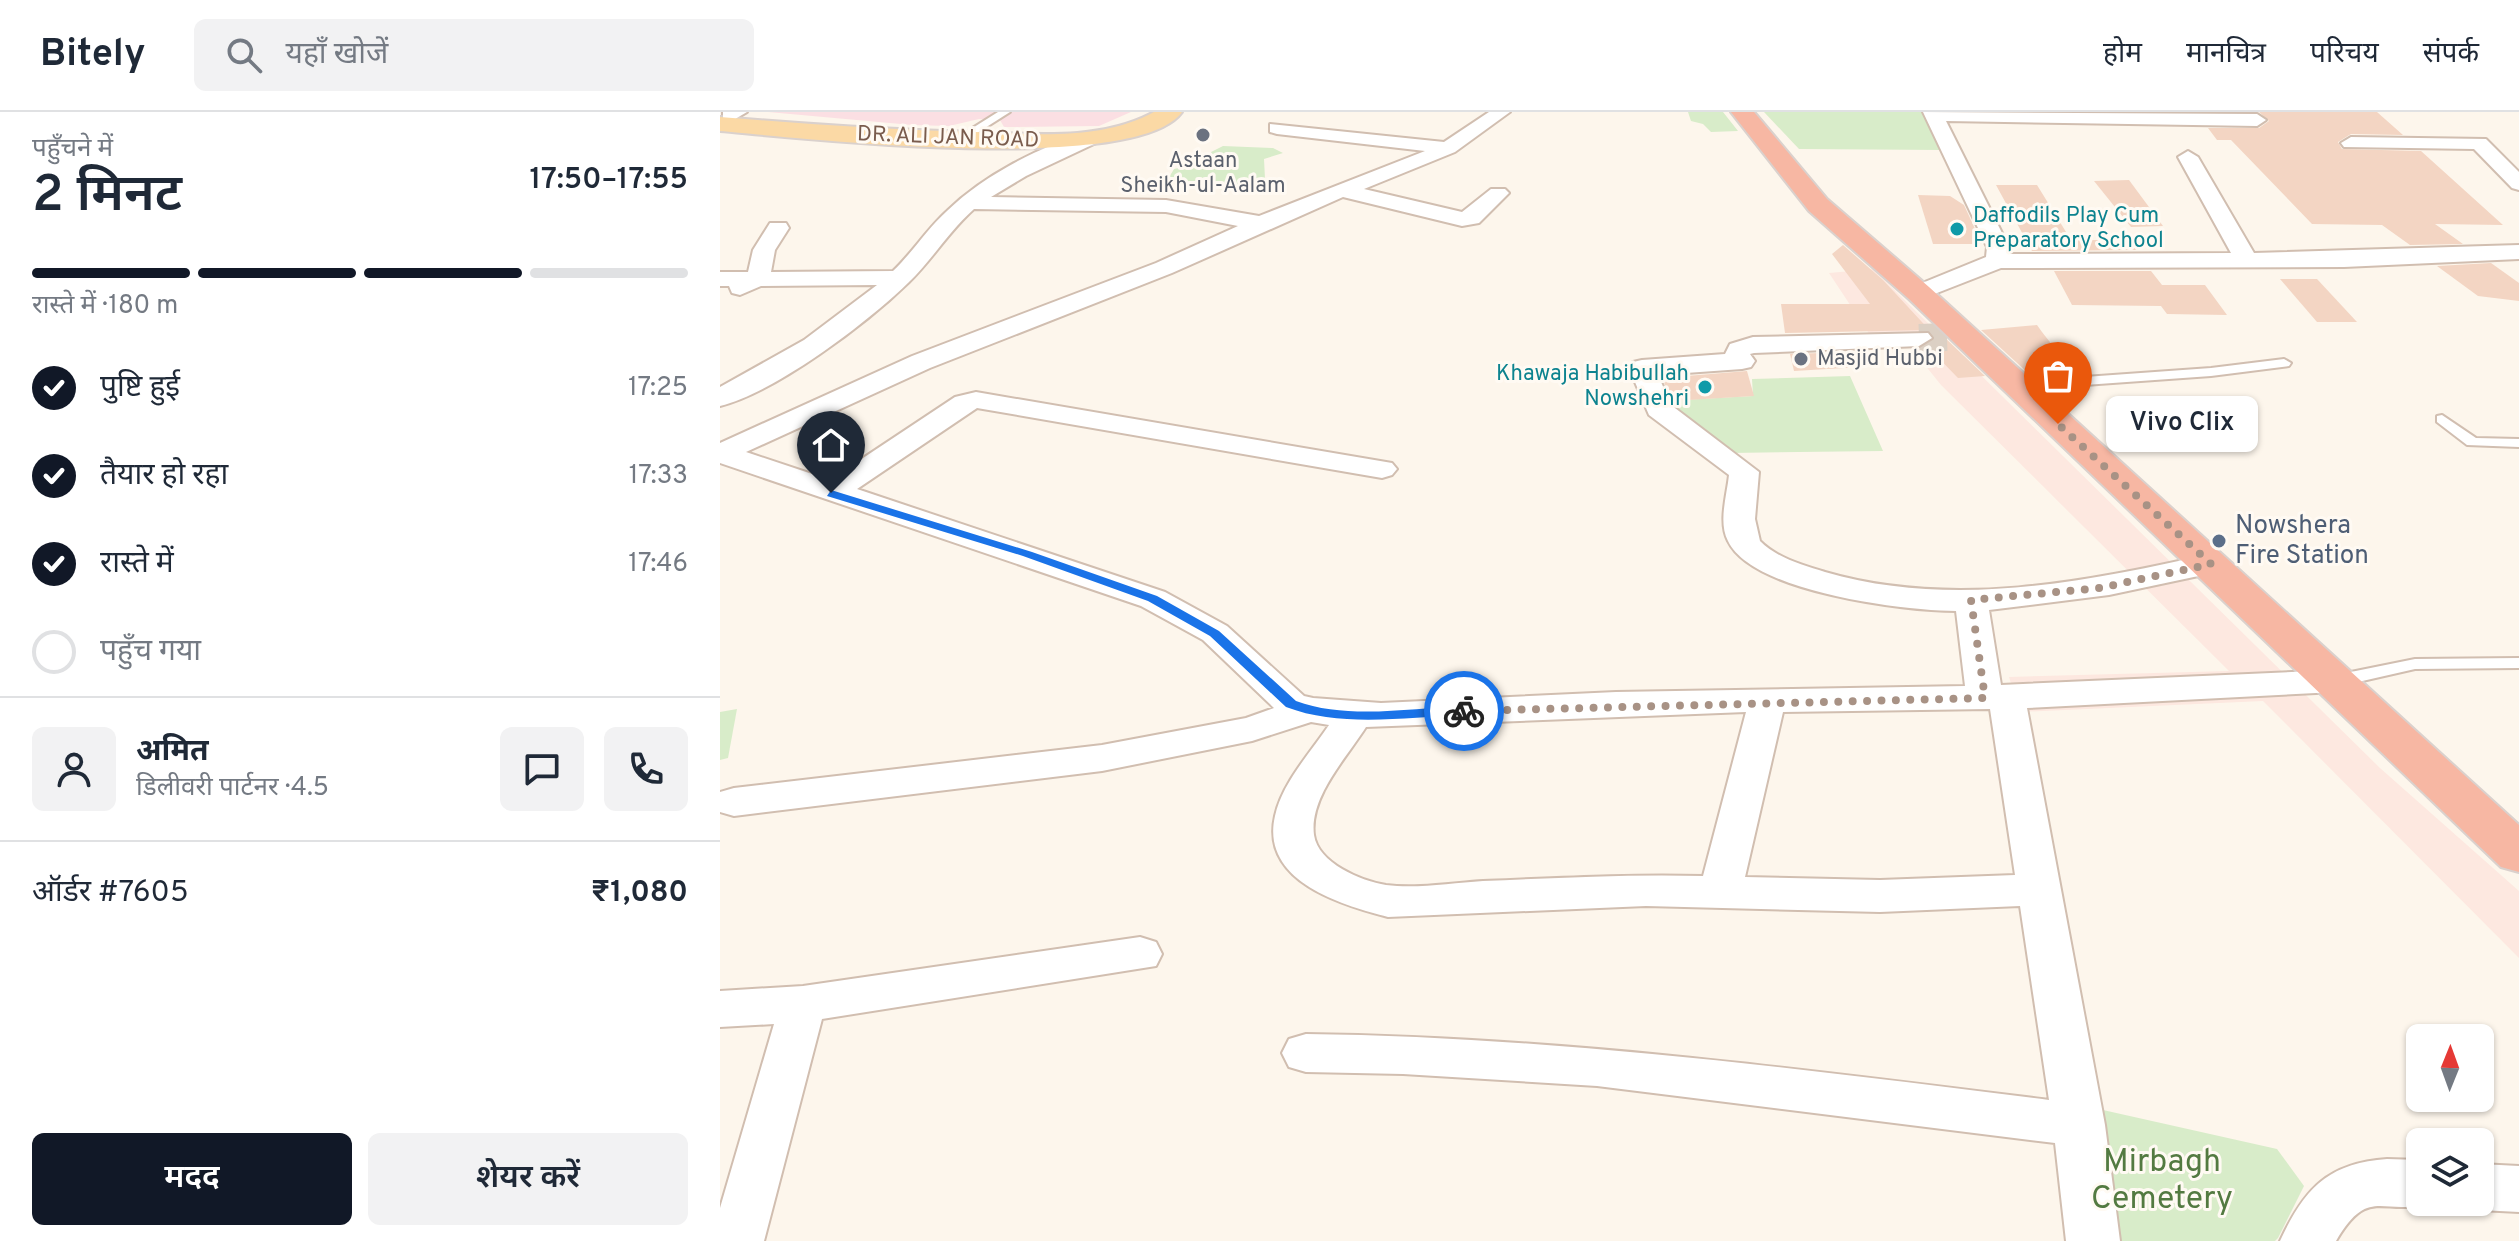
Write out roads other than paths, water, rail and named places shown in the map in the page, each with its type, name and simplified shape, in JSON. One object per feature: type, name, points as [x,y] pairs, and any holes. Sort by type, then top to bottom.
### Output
[{"type":"highway","points":[[1742,112],[1818,205],[1919,293],[1944,337],[2016,386],[2211,564],[2519,854]]},
{"type":"main road","name":"DR. ALI JAN ROAD","points":[[727,117],[880,129],[1089,132],[1131,123],[1154,112]]},
{"type":"main road","name":"DR. ALI JAN ROAD","points":[[727,117],[871,137],[1089,139],[1142,128],[1171,112]]},
{"type":"street","points":[[720,453],[921,362],[1164,268],[1261,223],[1448,148],[1501,112]]},
{"type":"street","points":[[1998,261],[1998,247],[1933,114],[2257,120]]},
{"type":"street","points":[[1277,128],[1448,148]]},
{"type":"street","points":[[720,398],[803,352],[900,278],[940,231],[970,203],[1027,167],[1089,139]]},
{"type":"street","points":[[2351,143],[2479,143],[2519,184]]},
{"type":"street","points":[[2188,157],[2246,260]]},
{"type":"street","points":[[1340,190],[1462,219],[1471,218],[1498,193]]},
{"type":"street","points":[[970,203],[1166,206],[1261,223]]},
{"type":"street","points":[[758,278],[764,250],[778,228]]},
{"type":"street","points":[[1919,293],[1998,261],[2246,260],[2519,252]]},
{"type":"street","points":[[720,297],[758,278]]},
{"type":"street","points":[[720,279],[900,278]]},
{"type":"street","points":[[1944,337],[1753,345],[1736,352],[1742,361],[1642,368],[1659,409],[1744,472],[1741,536],[1747,547],[1782,567],[1835,588],[1870,596],[1971,600],[2100,588],[2211,564]]},
{"type":"street","points":[[831,493],[965,403],[976,400],[1382,469]]},
{"type":"street","points":[[720,453],[831,493],[1027,554],[1153,599],[1215,633],[1291,704],[1307,710],[1355,715],[1767,701],[1996,698],[2217,691],[2336,681]]},
{"type":"street","points":[[1971,600],[1996,698],[2036,890],[2080,1125],[2093,1241]]},
{"type":"street","points":[[1721,889],[1767,701]]},
{"type":"street","points":[[734,802],[1102,758],[1252,729],[1307,710]]},
{"type":"street","points":[[1355,715],[1295,816],[1296,840],[1307,866],[1349,892],[1388,901],[1721,889],[1880,896],[2036,890]]},
{"type":"street","points":[[720,1009],[803,1004],[1140,954]]},
{"type":"street","points":[[737,1241],[803,1004]]},
{"type":"street","points":[[1306,1053],[1467,1056],[1608,1067],[2080,1125]]},
{"type":"street","points":[[2307,1241],[2337,1197],[2356,1188],[2392,1181],[2406,1182]]},
{"type":"street","points":[[2494,1188],[2519,1189]]},
{"type":"lane","points":[[974,131],[1005,112]]},
{"type":"lane","points":[[2016,386],[2211,372],[2284,363]]},
{"type":"lane","points":[[2442,419],[2472,442],[2519,443]]},
{"type":"lane","points":[[2336,681],[2415,664],[2519,663]]},
{"type":"tunnel","points":[[1919,338],[1948,337]]},
{"type":"place","name":"Astaan Sheikh-ul-Aalam","points":[[1203,135]]},
{"type":"place","name":"Daffodils Play Cum Preparatory School","points":[[1957,229]]},
{"type":"place","name":"Masjid Hubbi","points":[[1801,359]]},
{"type":"place","name":"Khawaja Habibullah Nowshehri","points":[[1705,387]]},
{"type":"place","name":"Vivo Clix","points":[[2058,424]]},
{"type":"place","name":"Nowshera Fire Station","points":[[2219,541]]},
{"type":"park label","name":"Mirbagh Cemetery","points":[[2162,1182]]}]
